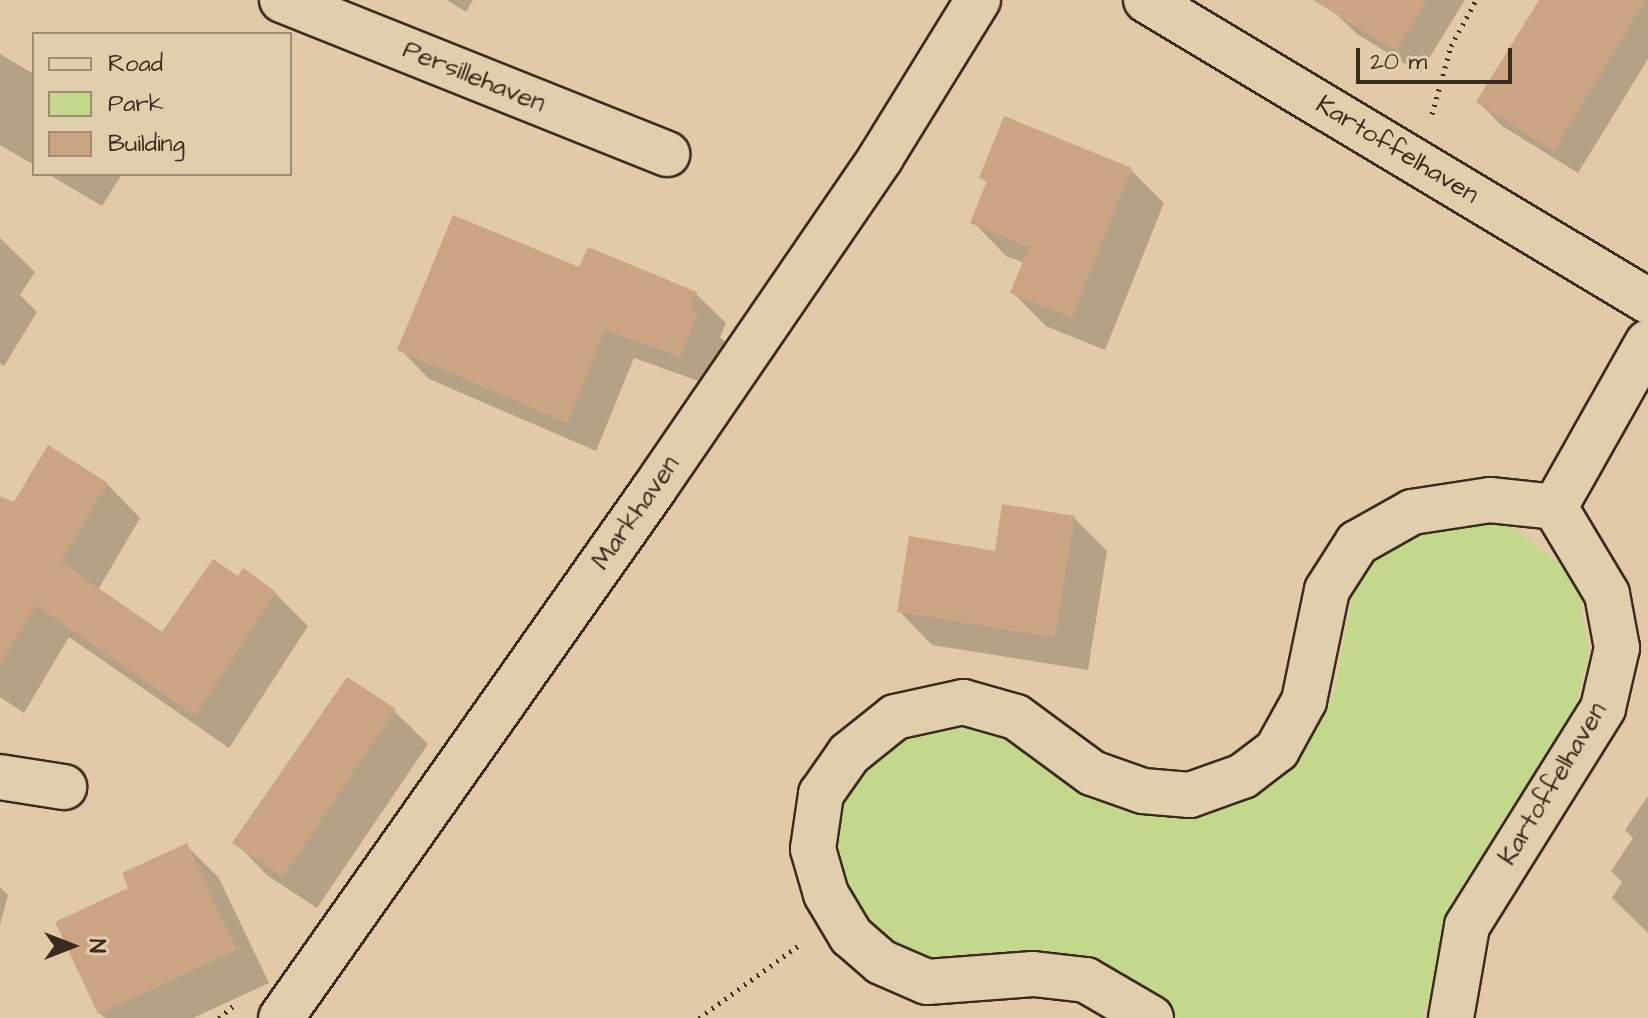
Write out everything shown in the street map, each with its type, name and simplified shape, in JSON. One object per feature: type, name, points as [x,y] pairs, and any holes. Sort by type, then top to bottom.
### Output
[{"type":"street","name":"Persillehaven","points":[[282,0],[667,154]]},
{"type":"street","name":"Markhaven","points":[[281,1018],[654,489],[881,157],[978,0]]},
{"type":"street","name":"Kartoffelhaven","points":[[1146,0],[1648,301]]},
{"type":"street","points":[[1151,1018],[1086,980],[1033,974],[927,982],[881,962],[851,936],[838,915],[813,849],[821,794],[849,754],[895,717],[963,702],[1016,717],[1092,773],[1143,791],[1190,795],[1243,776],[1277,750],[1304,701],[1327,590],[1357,543],[1412,512],[1490,500],[1555,507],[1648,342]]},
{"type":"street","name":"Kartoffelhaven","points":[[1451,1018],[1467,926],[1603,708],[1617,648],[1607,594],[1555,507]]},
{"type":"street","points":[[0,777],[64,787]]},
{"type":"path","points":[[1410,158],[1431,119],[1451,46],[1476,0]]},
{"type":"path","points":[[699,1018],[838,915]]},
{"type":"green space","points":[[1481,520],[1512,528],[1563,565],[1580,593],[1589,656],[1574,709],[1453,900],[1442,929],[1436,983],[1422,1018],[1178,1018],[1149,990],[1089,959],[1055,953],[925,963],[897,951],[852,908],[836,848],[839,817],[851,788],[894,743],[923,731],[954,727],[985,731],[1014,742],[1090,798],[1122,810],[1189,815],[1223,807],[1282,774],[1323,720],[1335,688],[1352,595],[1369,567],[1391,545],[1419,529]]},
{"type":"building","points":[[1313,0],[1427,0],[1396,51]]},
{"type":"building","points":[[1539,0],[1646,0],[1554,151],[1476,102]]},
{"type":"building","points":[[1004,116],[1132,168],[1072,318],[1010,293],[1029,247],[970,223],[987,181],[979,178]]},
{"type":"building","points":[[453,215],[579,267],[588,247],[697,292],[690,309],[698,312],[680,357],[605,330],[567,423],[397,350]]},
{"type":"building","points":[[48,445],[108,483],[61,562],[162,632],[213,559],[238,576],[243,568],[276,592],[195,716],[36,605],[0,665],[0,496],[14,502]]},
{"type":"building","points":[[1002,504],[1075,516],[1055,638],[897,612],[909,536],[995,551]]},
{"type":"building","points":[[347,677],[396,709],[283,877],[232,843]]},
{"type":"building","points":[[187,843],[237,950],[98,1014],[55,922],[128,888],[122,873]]}]
